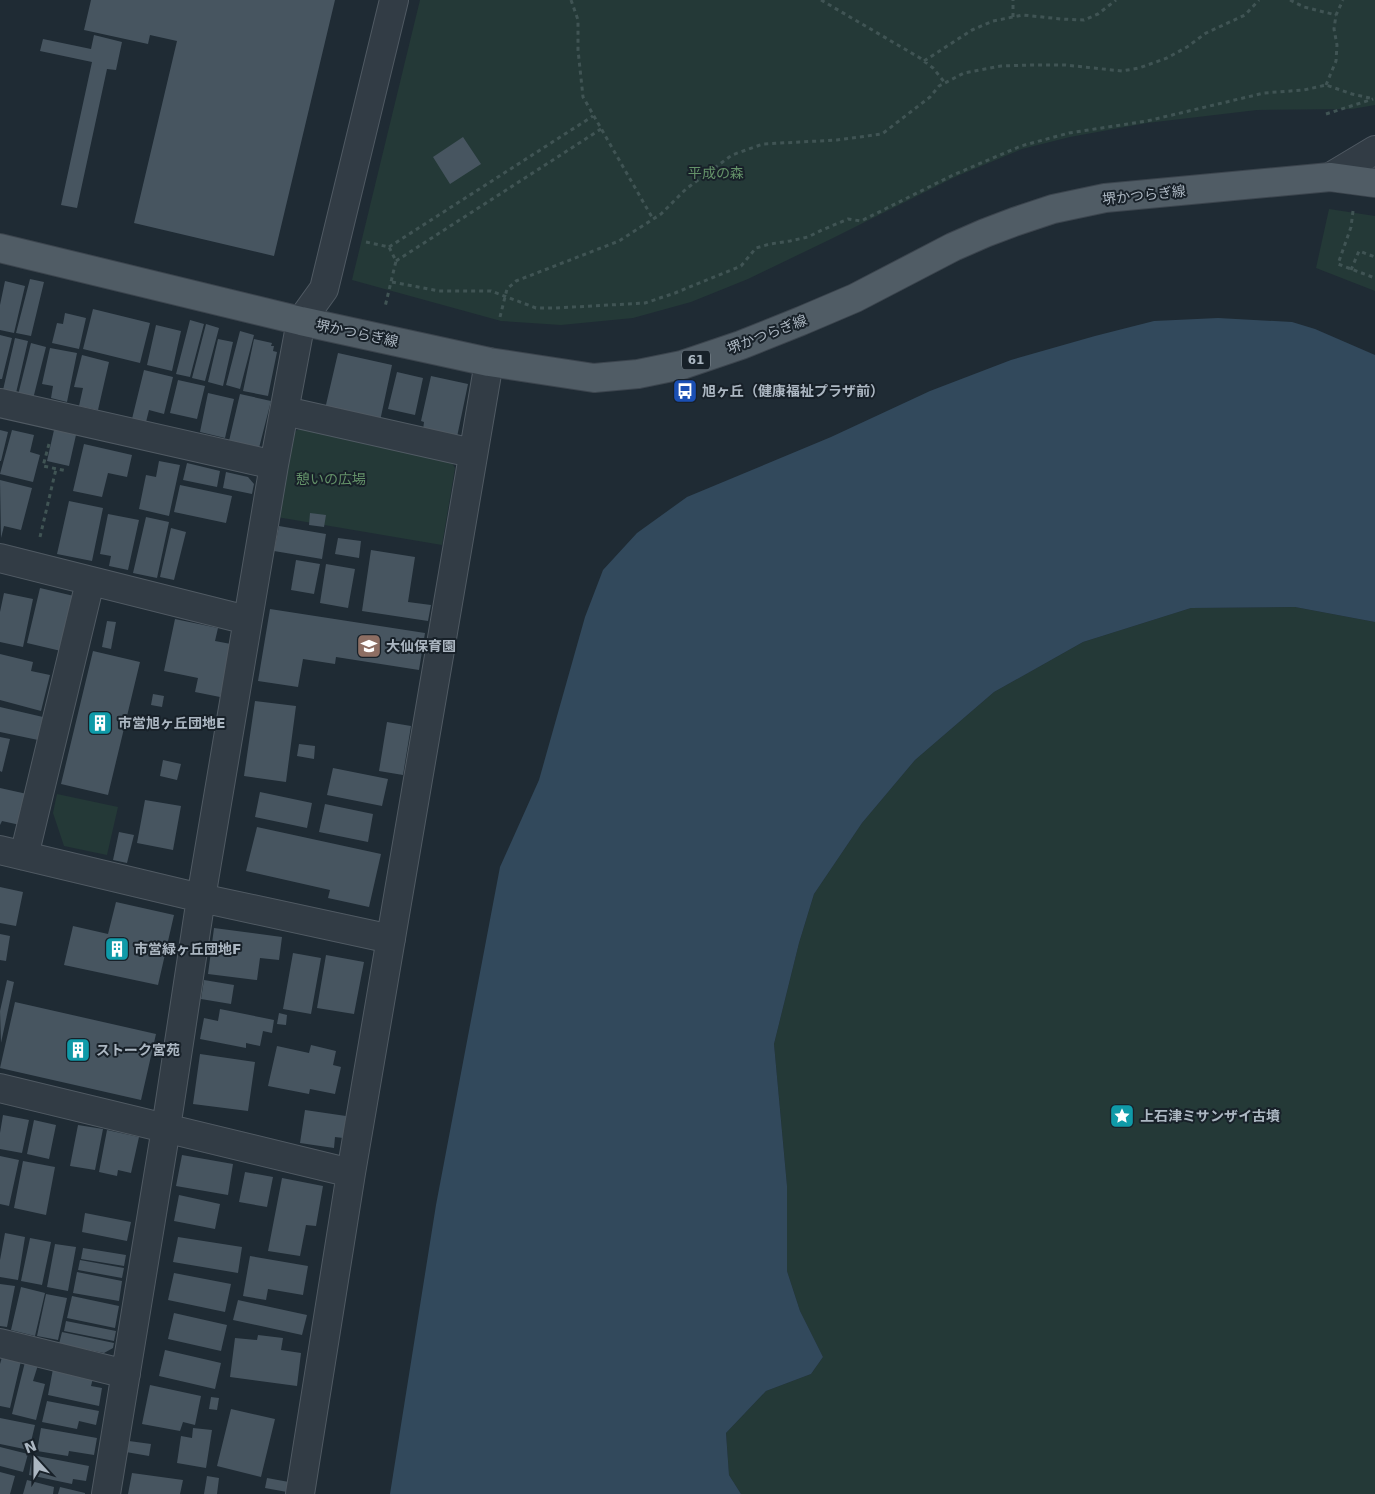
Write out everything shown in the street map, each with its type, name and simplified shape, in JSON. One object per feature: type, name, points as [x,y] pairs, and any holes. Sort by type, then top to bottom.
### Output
[{"type":"main road","name":"堺かつらぎ線","points":[[0,248],[301,320],[489,362],[594,378],[638,374],[682,365],[741,345],[854,298],[977,237],[1053,209],[1105,198],[1330,178],[1375,183]]},
{"type":"street","points":[[106,1494],[247,620],[301,320],[324,289],[394,0]]},
{"type":"street","points":[[1330,178],[1375,150]]},
{"type":"street","points":[[300,1494],[351,1173],[489,362]]},
{"type":"street","points":[[0,403],[274,465]]},
{"type":"street","points":[[285,411],[472,453]]},
{"type":"street","points":[[0,558],[247,620]]},
{"type":"street","points":[[90,582],[12,853],[201,898],[391,939]]},
{"type":"street","points":[[0,1088],[351,1173]]},
{"type":"street","points":[[0,1343],[126,1374]]},
{"type":"path","points":[[571,0],[578,20],[578,50],[583,98],[653,219]]},
{"type":"path","points":[[821,0],[924,61],[933,68],[944,83]]},
{"type":"path","points":[[1013,0],[1013,16]]},
{"type":"path","points":[[924,61],[972,30],[993,21],[1023,15],[1084,20],[1098,14],[1116,0]]},
{"type":"path","points":[[500,316],[507,289],[516,281],[619,241],[661,214],[686,189],[732,155],[763,144],[837,140],[882,134],[930,96],[938,86],[964,73],[1001,66],[1064,65],[1122,71],[1139,68],[1167,58],[1187,47],[1206,33],[1245,15],[1259,0]]},
{"type":"path","points":[[1290,0],[1304,7],[1336,15]]},
{"type":"path","points":[[1326,85],[1336,61],[1337,45],[1334,30],[1336,15],[1343,0]]},
{"type":"path","points":[[392,282],[439,291],[491,291],[536,308],[645,303],[742,266],[756,248],[808,237],[848,219],[861,221],[952,175],[1021,146],[1069,133],[1147,121],[1264,93],[1304,90],[1326,85],[1352,94],[1374,98]]},
{"type":"path","points":[[1326,114],[1374,98]]},
{"type":"path","points":[[364,241],[389,247],[593,116]]},
{"type":"path","points":[[396,261],[601,129]]},
{"type":"path","points":[[1354,208],[1351,227],[1338,264],[1375,278]]},
{"type":"path","points":[[386,307],[396,261],[389,247]]},
{"type":"path","points":[[1350,270],[1359,250],[1375,257]]},
{"type":"path","points":[[55,416],[43,466],[67,471]]},
{"type":"path","points":[[32,567],[56,469]]},
{"type":"green space","name":"平成の森","points":[[420,0],[1375,0],[1375,105],[1352,109],[1257,110],[1147,123],[1070,137],[1022,149],[955,177],[748,279],[691,302],[633,318],[561,325],[501,321],[352,280]]},
{"type":"green space","points":[[1329,209],[1375,216],[1375,291],[1316,268]]},
{"type":"green space","name":"憩いの広場","points":[[303,427],[449,458],[455,468],[442,545],[277,517],[292,433]]},
{"type":"green space","points":[[1295,607],[1375,622],[1375,1494],[741,1494],[729,1475],[726,1433],[766,1391],[811,1374],[823,1357],[800,1311],[787,1271],[787,1186],[774,1044],[799,943],[814,894],[862,823],[915,760],[994,692],[1083,642],[1191,608]]},
{"type":"green space","points":[[57,794],[118,807],[107,855],[64,846],[53,813]]},
{"type":"water","points":[[1218,318],[1292,322],[1315,329],[1375,355],[1375,622],[1295,607],[1191,608],[1083,642],[994,692],[915,760],[862,823],[814,894],[799,943],[774,1044],[787,1186],[787,1271],[800,1311],[823,1357],[811,1374],[766,1391],[726,1433],[729,1475],[741,1494],[390,1494],[436,1205],[500,867],[539,780],[585,617],[603,570],[637,533],[687,497],[831,437],[930,391],[1011,360],[1154,321]]},
{"type":"building","points":[[91,0],[335,0],[274,256],[134,223],[177,41],[150,35],[148,44],[84,30]]},
{"type":"building","points":[[94,35],[122,42],[116,70],[107,69],[77,208],[61,205],[92,62],[40,51],[43,39],[91,49]]},
{"type":"building","points":[[463,137],[481,164],[450,184],[433,157]]},
{"type":"building","points":[[30,279],[44,282],[31,336],[16,333]]},
{"type":"building","points":[[5,281],[25,286],[14,333],[0,330],[0,305]]},
{"type":"building","points":[[93,309],[150,323],[140,363],[83,349]]},
{"type":"building","points":[[65,313],[86,318],[79,349],[52,343],[57,323],[63,324]]},
{"type":"building","points":[[190,320],[204,324],[190,377],[176,374]]},
{"type":"building","points":[[206,324],[219,328],[205,381],[192,378]]},
{"type":"building","points":[[156,325],[181,331],[172,371],[147,365]]},
{"type":"building","points":[[240,331],[254,335],[240,389],[226,385]]},
{"type":"building","points":[[0,335],[12,338],[2,379],[0,379]]},
{"type":"building","points":[[15,338],[28,341],[16,393],[3,390]]},
{"type":"building","points":[[218,339],[233,342],[223,386],[208,382]]},
{"type":"building","points":[[254,339],[272,343],[271,346],[274,346],[273,351],[277,352],[268,396],[243,391]]},
{"type":"building","points":[[31,343],[46,347],[32,403],[17,399]]},
{"type":"building","points":[[50,348],[77,353],[67,402],[51,398],[53,386],[42,384]]},
{"type":"building","points":[[338,353],[392,365],[380,421],[325,409]]},
{"type":"building","points":[[82,355],[109,362],[98,410],[79,406],[83,388],[74,387]]},
{"type":"building","points":[[144,370],[173,377],[164,414],[149,410],[145,426],[131,423]]},
{"type":"building","points":[[397,372],[423,378],[415,415],[388,409]]},
{"type":"building","points":[[431,376],[468,384],[457,437],[423,430],[424,422],[421,421]]},
{"type":"building","points":[[178,380],[205,386],[197,419],[170,413]]},
{"type":"building","points":[[208,393],[234,399],[225,438],[200,432]]},
{"type":"building","points":[[240,394],[271,401],[259,448],[229,441]]},
{"type":"building","points":[[0,430],[8,432],[1,461],[0,461]]},
{"type":"building","points":[[12,430],[34,435],[30,452],[40,455],[33,482],[0,474]]},
{"type":"building","points":[[54,430],[76,435],[69,466],[47,461]]},
{"type":"building","points":[[84,444],[132,455],[127,477],[108,473],[102,497],[73,491]]},
{"type":"building","points":[[159,461],[180,465],[169,516],[139,509],[146,475],[156,477]]},
{"type":"building","points":[[187,463],[220,471],[217,487],[183,480]]},
{"type":"building","points":[[226,472],[248,477],[254,484],[252,494],[223,488]]},
{"type":"building","points":[[0,480],[32,488],[21,530],[4,526],[1,538]]},
{"type":"building","points":[[180,485],[232,496],[226,523],[174,512]]},
{"type":"building","points":[[69,501],[103,508],[92,561],[57,554]]},
{"type":"building","points":[[310,513],[326,515],[324,527],[309,525]]},
{"type":"building","points":[[108,514],[139,520],[128,570],[109,566],[111,556],[100,554]]},
{"type":"building","points":[[146,517],[169,522],[157,578],[133,573]]},
{"type":"building","points":[[279,526],[326,534],[322,559],[274,551]]},
{"type":"building","points":[[171,528],[186,532],[174,580],[160,577]]},
{"type":"building","points":[[338,538],[361,541],[359,558],[335,554]]},
{"type":"building","points":[[371,550],[415,557],[408,602],[431,605],[428,621],[362,611]]},
{"type":"building","points":[[296,560],[320,564],[314,594],[291,590]]},
{"type":"building","points":[[326,564],[355,569],[348,608],[320,603]]},
{"type":"building","points":[[40,588],[74,596],[61,651],[27,643]]},
{"type":"building","points":[[4,593],[33,599],[23,647],[0,642],[0,612]]},
{"type":"building","points":[[270,609],[425,633],[419,670],[336,657],[335,664],[303,659],[298,687],[258,681]]},
{"type":"building","points":[[175,619],[218,628],[215,641],[231,644],[220,697],[195,692],[198,678],[164,671]]},
{"type":"building","points":[[107,621],[116,622],[111,649],[102,647]]},
{"type":"building","name":"市営旭ヶ丘団地E","points":[[93,651],[140,662],[108,795],[61,784]]},
{"type":"building","points":[[0,654],[33,662],[31,671],[50,675],[41,711],[0,700]]},
{"type":"building","points":[[153,694],[164,696],[162,707],[151,705]]},
{"type":"building","points":[[255,701],[296,706],[286,782],[244,776]]},
{"type":"building","points":[[0,707],[43,717],[38,740],[0,732]]},
{"type":"building","points":[[387,722],[411,726],[403,775],[379,771]]},
{"type":"building","points":[[0,737],[10,739],[2,772],[0,771]]},
{"type":"building","points":[[299,744],[315,746],[314,759],[297,756]]},
{"type":"building","points":[[163,760],[181,764],[177,780],[160,776]]},
{"type":"building","points":[[333,768],[388,779],[382,806],[327,795]]},
{"type":"building","points":[[0,788],[27,794],[20,825],[2,821],[0,825]]},
{"type":"building","points":[[260,792],[312,803],[307,828],[255,817]]},
{"type":"building","points":[[145,800],[181,806],[173,850],[137,843]]},
{"type":"building","points":[[325,804],[373,814],[368,842],[319,832]]},
{"type":"building","points":[[257,827],[381,854],[369,907],[328,898],[330,890],[246,871]]},
{"type":"building","points":[[119,832],[134,835],[127,863],[113,860]]},
{"type":"building","points":[[0,887],[23,892],[16,926],[0,923]]},
{"type":"building","name":"市営緑ヶ丘団地F","points":[[116,902],[174,915],[158,985],[64,965],[73,926],[108,934]]},
{"type":"building","points":[[214,928],[282,937],[279,960],[260,958],[257,980],[208,974]]},
{"type":"building","points":[[0,934],[10,936],[6,961],[0,960]]},
{"type":"building","points":[[293,953],[321,958],[311,1014],[283,1009]]},
{"type":"building","points":[[326,955],[364,962],[354,1014],[317,1008]]},
{"type":"building","points":[[7,980],[14,982],[1,1043],[0,1011]]},
{"type":"building","points":[[204,980],[234,985],[231,1004],[201,999]]},
{"type":"building","name":"ストーク宮苑","points":[[15,1002],[156,1034],[141,1100],[0,1068]]},
{"type":"building","points":[[220,1009],[274,1020],[272,1033],[263,1031],[260,1046],[246,1043],[246,1048],[200,1039],[204,1018],[218,1021]]},
{"type":"building","points":[[279,1013],[287,1015],[286,1025],[277,1024]]},
{"type":"building","points":[[311,1045],[336,1051],[333,1065],[341,1067],[335,1094],[310,1089],[309,1094],[268,1086],[277,1046],[309,1053]]},
{"type":"building","points":[[200,1054],[255,1062],[248,1111],[193,1104]]},
{"type":"building","points":[[305,1110],[346,1116],[343,1138],[335,1137],[334,1148],[300,1143]]},
{"type":"building","points":[[3,1115],[29,1120],[22,1153],[0,1149]]},
{"type":"building","points":[[34,1120],[56,1125],[49,1159],[27,1154]]},
{"type":"building","points":[[78,1125],[103,1129],[95,1170],[70,1166]]},
{"type":"building","points":[[107,1130],[139,1137],[131,1173],[118,1170],[117,1176],[99,1172]]},
{"type":"building","points":[[182,1155],[233,1164],[228,1195],[176,1186]]},
{"type":"building","points":[[0,1156],[19,1160],[9,1206],[0,1204]]},
{"type":"building","points":[[23,1161],[55,1167],[46,1215],[14,1208]]},
{"type":"building","points":[[245,1172],[273,1177],[267,1207],[239,1202]]},
{"type":"building","points":[[282,1178],[323,1186],[316,1226],[306,1225],[300,1256],[268,1251]]},
{"type":"building","points":[[179,1195],[220,1204],[215,1229],[174,1221]]},
{"type":"building","points":[[85,1213],[131,1222],[127,1241],[82,1232]]},
{"type":"building","points":[[5,1233],[25,1237],[18,1280],[0,1277],[0,1260]]},
{"type":"building","points":[[178,1237],[242,1247],[238,1273],[173,1262]]},
{"type":"building","points":[[30,1238],[51,1242],[42,1285],[21,1281]]},
{"type":"building","points":[[55,1244],[76,1247],[68,1291],[47,1287]]},
{"type":"building","points":[[83,1248],[126,1255],[124,1266],[81,1259]]},
{"type":"building","points":[[250,1256],[308,1266],[303,1295],[268,1289],[266,1300],[243,1296]]},
{"type":"building","points":[[80,1260],[124,1268],[122,1278],[78,1270]]},
{"type":"building","points":[[77,1272],[122,1281],[119,1301],[73,1293]]},
{"type":"building","points":[[174,1273],[231,1284],[225,1312],[168,1300]]},
{"type":"building","points":[[0,1284],[15,1286],[7,1327],[0,1326]]},
{"type":"building","points":[[21,1287],[45,1293],[35,1336],[11,1330]]},
{"type":"building","points":[[46,1294],[67,1298],[58,1340],[37,1336]]},
{"type":"building","points":[[72,1296],[119,1306],[115,1328],[67,1318]]},
{"type":"building","points":[[238,1300],[307,1315],[302,1335],[233,1320]]},
{"type":"building","points":[[174,1313],[227,1325],[221,1351],[168,1339]]},
{"type":"building","points":[[66,1321],[116,1331],[114,1341],[64,1331]]},
{"type":"building","points":[[62,1332],[114,1343],[113,1348],[104,1353],[59,1344]]},
{"type":"building","points":[[258,1335],[283,1338],[281,1350],[301,1353],[297,1386],[230,1377],[235,1338],[257,1340]]},
{"type":"building","points":[[165,1350],[221,1363],[215,1389],[159,1376]]},
{"type":"building","points":[[2,1357],[21,1361],[10,1408],[0,1406],[0,1364]]},
{"type":"building","points":[[25,1362],[38,1365],[33,1381],[45,1384],[36,1420],[12,1414]]},
{"type":"building","points":[[53,1369],[93,1378],[91,1386],[102,1388],[99,1406],[48,1395]]},
{"type":"building","points":[[150,1385],[201,1396],[195,1425],[183,1422],[180,1431],[142,1424]]},
{"type":"building","points":[[211,1397],[219,1398],[217,1410],[209,1409]]},
{"type":"building","points":[[47,1401],[99,1411],[96,1425],[79,1421],[77,1429],[42,1422]]},
{"type":"building","points":[[231,1409],[275,1419],[261,1477],[217,1466]]},
{"type":"building","points":[[0,1418],[35,1425],[29,1450],[0,1444]]},
{"type":"building","points":[[41,1428],[97,1438],[94,1455],[69,1451],[68,1456],[37,1451]]},
{"type":"building","points":[[193,1428],[212,1430],[206,1468],[177,1463],[181,1436],[192,1438]]},
{"type":"building","points":[[129,1441],[151,1444],[149,1456],[126,1452]]},
{"type":"building","points":[[0,1447],[28,1454],[23,1472],[0,1466]]},
{"type":"building","points":[[32,1455],[89,1466],[86,1481],[73,1479],[72,1484],[29,1475]]},
{"type":"building","points":[[0,1472],[15,1476],[10,1494],[0,1494]]},
{"type":"building","points":[[132,1473],[183,1480],[180,1494],[128,1494]]},
{"type":"building","points":[[207,1476],[219,1478],[217,1494],[204,1494]]},
{"type":"building","points":[[267,1478],[289,1482],[287,1492],[265,1488]]},
{"type":"building","points":[[27,1480],[54,1487],[53,1494],[23,1494]]},
{"type":"building","points":[[60,1487],[85,1493],[85,1494],[58,1494]]},
{"type":"place","name":"旭ヶ丘（健康福祉プラザ前）","points":[[685,391]]},
{"type":"place","name":"大仙保育園","points":[[369,646]]},
{"type":"place","name":"市営旭ヶ丘団地E","points":[[100,723]]},
{"type":"place","name":"市営緑ヶ丘団地F","points":[[117,949]]},
{"type":"place","name":"ストーク宮苑","points":[[78,1050]]},
{"type":"place","name":"上石津ミサンザイ古墳","points":[[1122,1116]]}]
